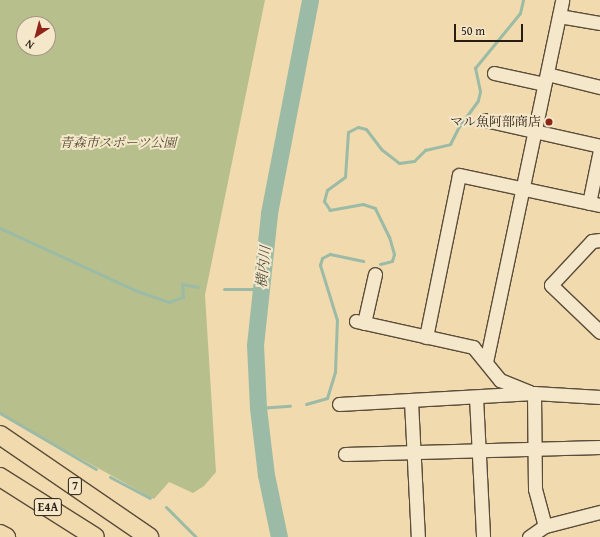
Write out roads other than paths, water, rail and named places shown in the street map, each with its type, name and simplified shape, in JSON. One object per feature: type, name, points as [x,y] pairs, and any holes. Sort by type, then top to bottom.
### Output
[{"type":"highway","name":"7","points":[[0,436],[145,536]]},
{"type":"highway","name":"E4A","points":[[0,477],[95,537]]},
{"type":"highway","points":[[0,534],[6,537]]},
{"type":"street","points":[[486,362],[533,131],[546,79],[562,0]]},
{"type":"street","points":[[559,16],[600,23]]},
{"type":"street","points":[[494,73],[600,87]]},
{"type":"street","points":[[486,120],[600,146]]},
{"type":"street","points":[[426,336],[459,175],[595,204],[600,150]]},
{"type":"street","points":[[598,327],[551,285],[592,241],[600,240]]},
{"type":"street","points":[[375,274],[360,322],[473,347],[500,380],[534,393]]},
{"type":"street","points":[[534,393],[535,489],[545,526]]},
{"type":"street","points":[[339,404],[534,393],[600,397]]},
{"type":"street","points":[[476,397],[483,537]]},
{"type":"street","points":[[411,401],[412,453],[418,537]]},
{"type":"street","points":[[345,454],[412,453],[535,447],[600,447]]},
{"type":"street","points":[[528,537],[545,526],[600,512]]},
{"type":"waterway","name":"横内川","points":[[279,537],[266,475],[258,408],[255,345],[269,213],[310,0]]},
{"type":"waterway","points":[[380,264],[392,261],[394,254],[389,237],[375,208],[363,204],[330,210],[324,201],[327,190],[345,177],[348,132],[358,127],[366,129],[381,149],[399,163],[414,161],[425,150],[450,144],[458,128],[478,100],[480,91],[475,68],[520,13],[523,0]]},
{"type":"waterway","points":[[0,228],[137,291],[169,302],[183,297],[182,284],[198,287]]},
{"type":"waterway","points":[[306,404],[327,398],[335,371],[337,320],[320,265],[322,258],[330,254],[363,261]]},
{"type":"waterway","points":[[224,289],[260,289]]},
{"type":"waterway","points":[[258,408],[290,406]]},
{"type":"waterway","points":[[0,413],[96,469]]},
{"type":"waterway","points":[[110,477],[150,498]]},
{"type":"waterway","points":[[166,507],[196,537]]},
{"type":"place","name":"マル魚阿部商店","points":[[549,122]]},
{"type":"park label","name":"青森市スポーツ公園","points":[[118,143]]}]
